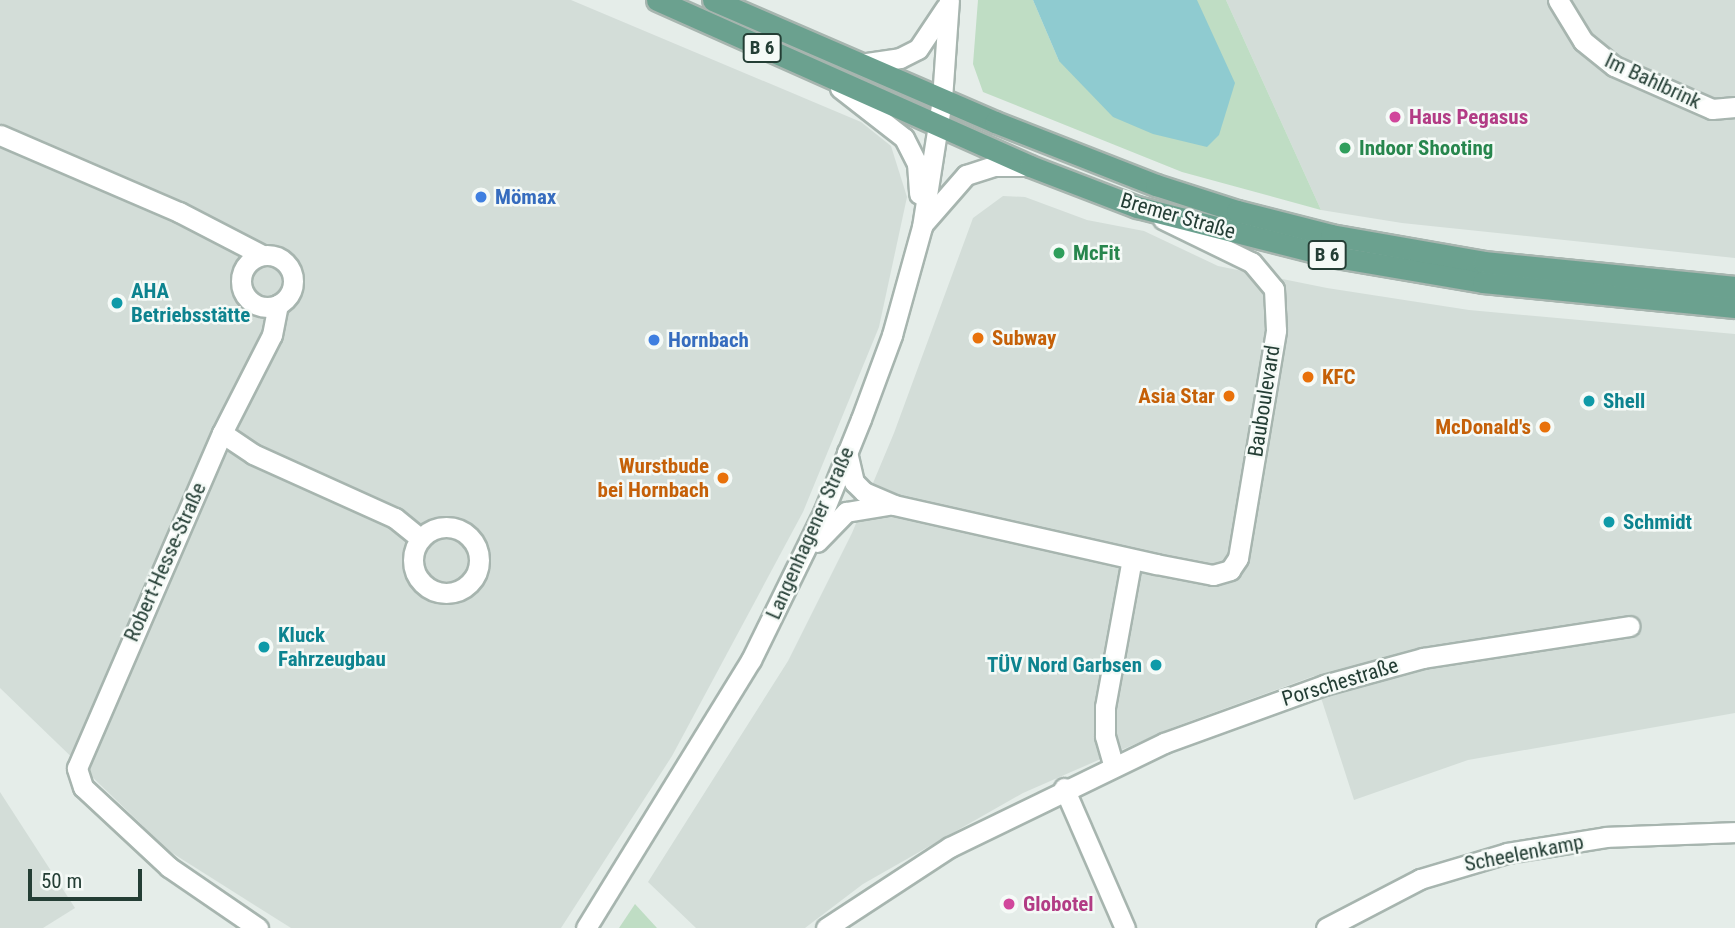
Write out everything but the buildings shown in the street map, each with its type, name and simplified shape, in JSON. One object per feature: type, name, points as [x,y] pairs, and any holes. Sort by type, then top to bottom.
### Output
[{"type":"main road","name":"Bremer Straße","points":[[657,0],[1030,166],[1137,207],[1330,256],[1470,280],[1735,307]]},
{"type":"main road","name":"Bremer Straße","points":[[713,0],[942,99],[1156,185],[1331,235],[1484,262],[1735,287]]},
{"type":"street","name":"Im Bahlbrink","points":[[1558,0],[1583,41],[1614,66],[1712,108],[1735,107]]},
{"type":"street","points":[[860,64],[900,58],[918,50],[949,2]]},
{"type":"street","name":"Langenhagener Straße","points":[[586,928],[697,753],[802,558],[848,452],[892,335],[922,227],[942,99],[949,2]]},
{"type":"street","points":[[818,73],[883,118],[908,143],[917,163],[922,227]]},
{"type":"street","points":[[0,135],[262,255],[279,257],[292,274],[292,288],[278,305],[257,306]]},
{"type":"street","points":[[922,227],[950,189],[966,175],[993,166],[1030,166]]},
{"type":"street","name":"Bauboulevard","points":[[848,452],[854,482],[864,492],[894,505],[1213,575],[1230,570],[1234,564],[1276,330],[1274,289],[1251,261],[1137,207]]},
{"type":"street","points":[[222,235],[244,268],[243,294],[257,306],[262,351]]},
{"type":"street","points":[[244,268],[262,255]]},
{"type":"street","name":"Robert-Hesse-Straße","points":[[258,928],[169,867],[83,787],[77,775],[78,762],[102,705],[222,433],[272,335],[278,305]]},
{"type":"street","points":[[222,433],[253,454],[395,518],[420,538]]},
{"type":"street","name":"Bauboulevard","points":[[802,558],[846,512],[894,505]]},
{"type":"street","points":[[1113,764],[1106,744],[1105,707],[1132,559]]},
{"type":"street","name":"Porschestraße","points":[[826,928],[950,847],[1064,788],[1113,764],[1261,706],[1375,670],[1491,645],[1630,626]]},
{"type":"street","points":[[1064,788],[1125,928]]},
{"type":"street","name":"Scheelenkamp","points":[[1326,928],[1420,879],[1507,853],[1606,838],[1735,832]]},
{"type":"shaded area","points":[[0,0],[571,0],[861,122],[891,146],[907,197],[879,327],[803,512],[672,756],[561,928],[291,928],[169,851],[0,688]]},
{"type":"shaded area","points":[[1226,0],[1735,0],[1735,258],[1402,223],[1321,210]]},
{"type":"shaded area","points":[[1003,196],[1025,197],[1087,220],[1144,231],[1218,266],[1327,288],[1469,310],[1735,334],[1735,713],[1468,760],[1354,800],[1314,676],[1174,727],[1023,793],[863,884],[805,928],[696,928],[648,882],[788,661],[852,533],[894,433],[973,218]]},
{"type":"shaded area","points":[[0,792],[75,908],[43,928],[0,928]]},
{"type":"green space","points":[[978,0],[1033,0],[1059,61],[1197,0],[1226,0],[1321,210],[1182,172],[983,92],[973,64]]},
{"type":"green space","points":[[635,904],[657,928],[619,928]]},
{"type":"water","points":[[1033,0],[1197,0],[1235,83],[1219,135],[1207,147],[1153,134],[1113,117],[1059,61]]},
{"type":"place","name":"Haus Pegasus","points":[[1395,117]]},
{"type":"place","name":"Indoor Shooting","points":[[1345,148]]},
{"type":"place","name":"Mömax","points":[[481,197]]},
{"type":"place","name":"McFit","points":[[1059,253]]},
{"type":"place","name":"AHA Betriebsstätte","points":[[117,303]]},
{"type":"place","name":"Subway","points":[[978,338]]},
{"type":"place","name":"Hornbach","points":[[654,340]]},
{"type":"place","name":"KFC","points":[[1308,377]]},
{"type":"place","name":"Asia Star","points":[[1229,396]]},
{"type":"place","name":"Shell","points":[[1589,401]]},
{"type":"place","name":"McDonald's","points":[[1545,427]]},
{"type":"place","name":"Wurstbude bei Hornbach","points":[[723,478]]},
{"type":"place","name":"Schmidt","points":[[1609,522]]},
{"type":"place","name":"Kluck Fahrzeugbau","points":[[264,647]]},
{"type":"place","name":"TÜV Nord Garbsen","points":[[1156,665]]},
{"type":"place","name":"Globotel","points":[[1009,904]]}]
